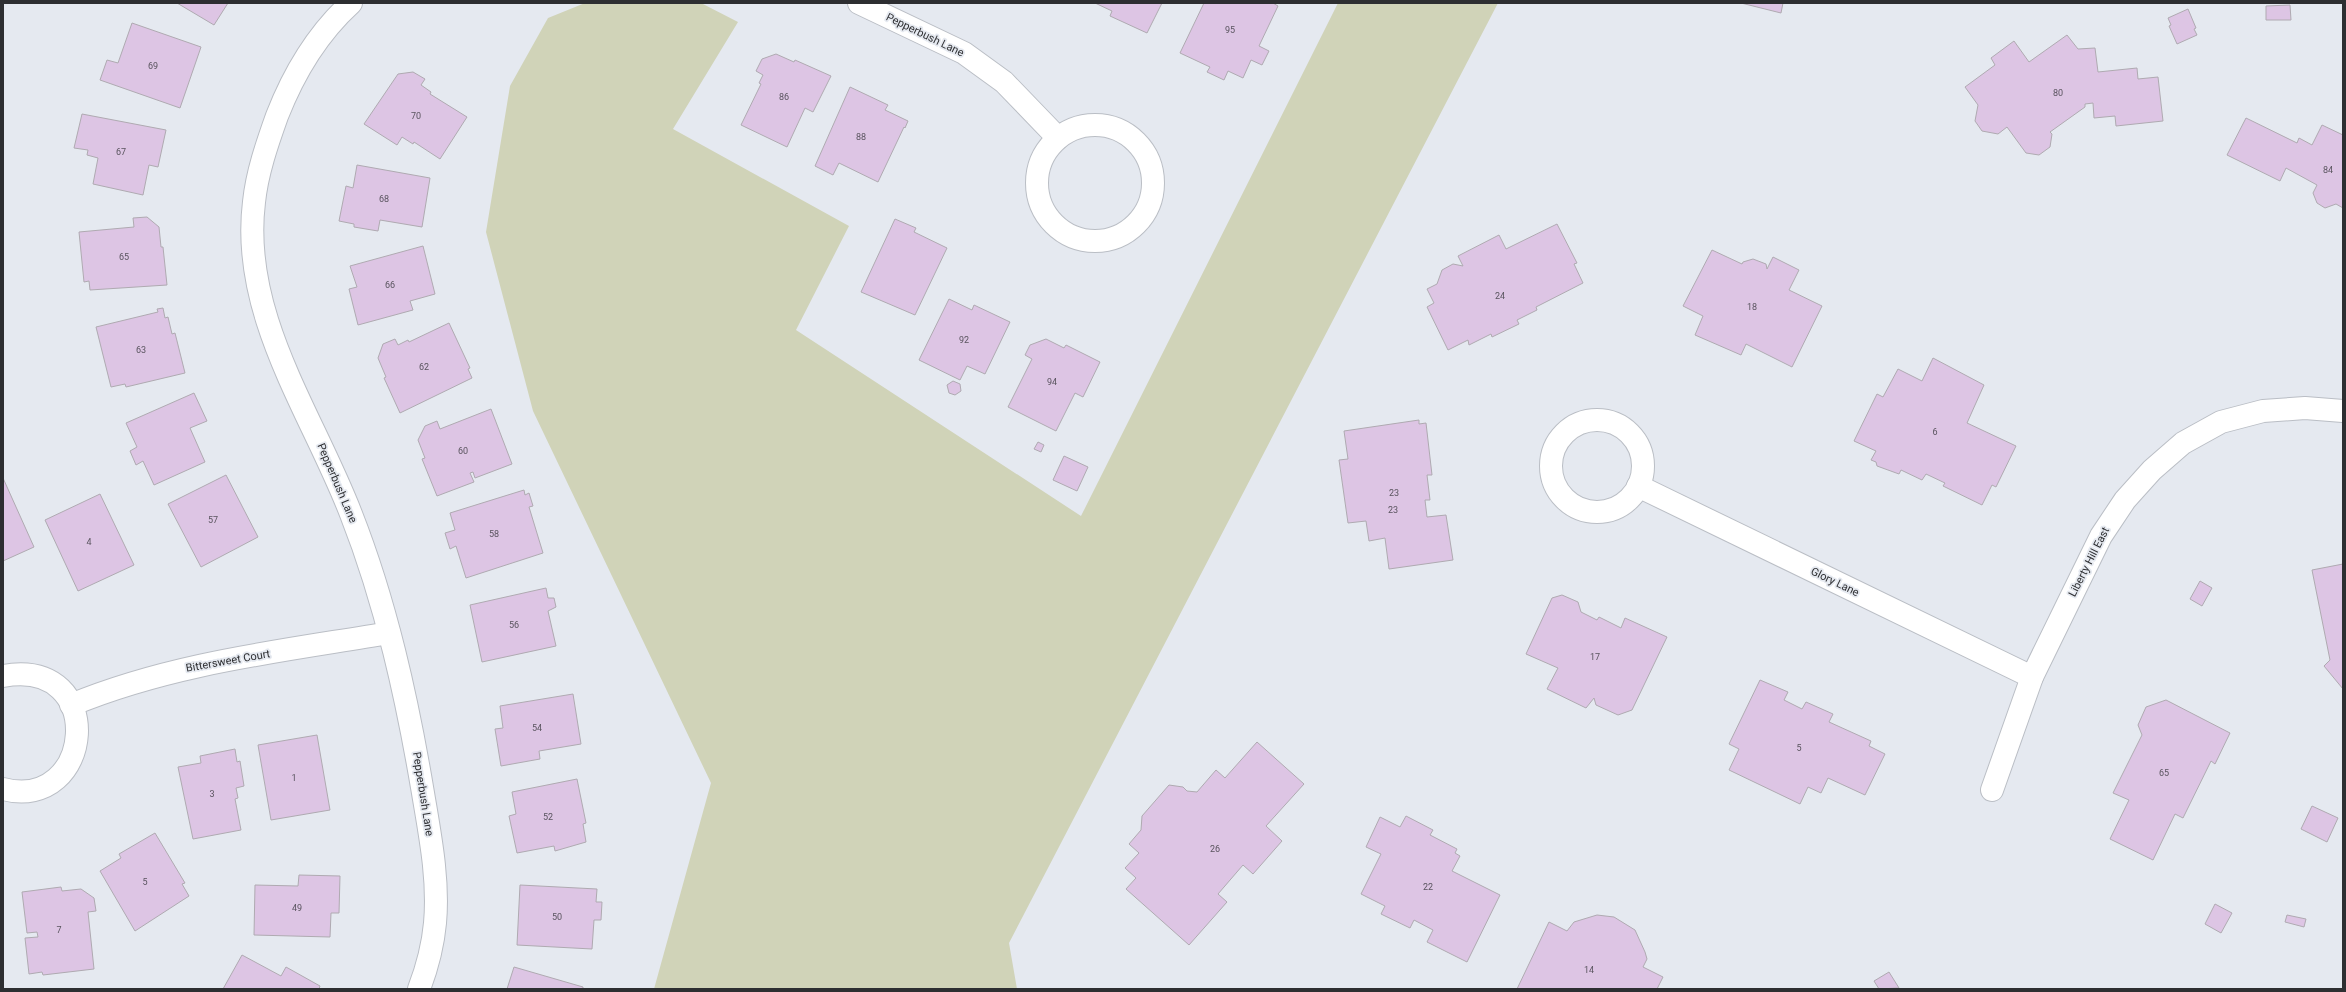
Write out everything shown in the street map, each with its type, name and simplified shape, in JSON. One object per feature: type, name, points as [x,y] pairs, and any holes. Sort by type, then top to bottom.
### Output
[{"type":"street","name":"Pepperbush Lane","points":[[351,3],[340,12],[306,57],[283,101],[265,148],[254,203],[254,257],[263,308],[277,348],[351,514],[371,570],[389,632],[415,743],[434,873],[435,923],[427,966],[419,989]]},
{"type":"street","name":"Pepperbush Lane","points":[[859,3],[964,53],[1004,82],[1058,138]]},
{"type":"street","points":[[1095,124],[1113,127],[1130,136],[1141,147],[1150,161],[1153,177],[1152,193],[1147,208],[1138,222],[1126,233],[1111,240],[1095,242],[1079,240],[1062,232],[1048,219],[1039,203],[1036,185],[1038,166],[1047,149],[1058,138],[1076,127],[1095,124]]},
{"type":"street","name":"Liberty Hill East","points":[[1992,790],[2032,678],[2101,536],[2125,500],[2152,470],[2183,443],[2221,422],[2263,411],[2305,408],[2343,412]]},
{"type":"street","points":[[1600,420],[1616,424],[1629,432],[1638,445],[1643,460],[1642,476],[1638,486],[1626,501],[1614,509],[1599,512],[1585,511],[1566,499],[1554,482],[1551,467],[1552,453],[1559,440],[1570,428],[1584,422],[1600,420]]},
{"type":"street","name":"Glory Lane","points":[[1638,486],[2032,678]]},
{"type":"street","name":"Bittersweet Court","points":[[71,705],[146,678],[194,666],[389,632]]},
{"type":"street","points":[[3,676],[20,673],[38,676],[55,685],[66,696],[71,705],[78,726],[78,742],[72,758],[64,771],[51,782],[36,789],[20,791],[3,789]]},
{"type":"green space","points":[[585,3],[701,3],[738,22],[673,129],[849,226],[796,330],[1081,516],[1338,3],[1498,3],[1009,943],[1017,989],[654,989],[711,783],[533,411],[486,232],[510,86],[548,18]]},
{"type":"building","points":[[177,3],[228,3],[214,25]]},
{"type":"building","points":[[1095,3],[1162,3],[1147,33],[1110,16],[1112,11]]},
{"type":"building","points":[[1204,3],[1273,3],[1278,6],[1259,46],[1269,51],[1262,65],[1251,60],[1243,78],[1228,71],[1224,80],[1207,72],[1210,67],[1180,53]]},
{"type":"building","points":[[1741,3],[1783,3],[1781,13]]},
{"type":"building","points":[[2290,5],[2291,20],[2266,20],[2266,6]]},
{"type":"building","points":[[2188,9],[2196,28],[2194,29],[2197,35],[2177,44],[2169,26],[2171,25],[2168,18]]},
{"type":"building","points":[[132,23],[201,47],[180,108],[100,80],[107,60],[118,63]]},
{"type":"building","points":[[2067,35],[2078,49],[2095,48],[2098,72],[2137,68],[2138,79],[2158,77],[2163,121],[2116,126],[2115,116],[2094,118],[2093,103],[2085,104],[2085,107],[2050,132],[2052,134],[2050,147],[2039,155],[2026,153],[2007,127],[1998,134],[1982,131],[1975,121],[1978,105],[1965,87],[1995,65],[1991,58],[2014,41],[2029,62]]},
{"type":"building","points":[[776,54],[794,62],[795,60],[831,76],[813,112],[805,108],[787,147],[741,125],[761,84],[759,83],[763,75],[756,71],[762,59]]},
{"type":"building","points":[[413,72],[425,79],[421,85],[431,92],[430,94],[467,117],[440,159],[414,142],[413,144],[402,137],[397,145],[364,124],[398,74]]},
{"type":"building","points":[[850,87],[888,105],[885,110],[908,121],[878,182],[839,163],[833,175],[815,166]]},
{"type":"building","points":[[82,114],[166,130],[158,167],[149,165],[143,195],[93,184],[98,158],[87,155],[88,150],[74,148]]},
{"type":"building","points":[[2246,118],[2297,143],[2299,138],[2312,145],[2322,125],[2343,135],[2343,208],[2336,204],[2325,208],[2317,203],[2313,193],[2317,185],[2286,168],[2280,181],[2227,155]]},
{"type":"building","points":[[357,165],[430,178],[422,227],[380,220],[378,231],[354,227],[354,224],[339,221],[346,186],[353,188]]},
{"type":"building","points":[[147,217],[159,227],[161,247],[163,247],[167,285],[90,290],[89,281],[84,282],[79,232],[134,227],[133,218]]},
{"type":"building","points":[[895,219],[916,228],[914,232],[947,248],[915,315],[861,292]]},
{"type":"building","points":[[1557,224],[1577,263],[1574,264],[1583,283],[1536,307],[1537,310],[1517,320],[1519,324],[1492,337],[1491,334],[1469,345],[1468,340],[1448,350],[1427,307],[1434,303],[1427,289],[1437,284],[1442,270],[1453,264],[1463,266],[1458,256],[1499,235],[1506,249]]},
{"type":"building","points":[[423,246],[435,294],[410,301],[413,310],[358,325],[349,289],[357,287],[350,266]]},
{"type":"building","points":[[1712,250],[1742,264],[1743,262],[1753,259],[1766,264],[1767,269],[1773,257],[1799,270],[1789,290],[1822,306],[1792,367],[1746,344],[1741,355],[1695,335],[1703,316],[1683,306]]},
{"type":"building","points":[[949,299],[972,310],[974,305],[1010,322],[985,374],[967,366],[960,380],[919,360]]},
{"type":"building","points":[[163,308],[165,318],[168,317],[172,334],[175,333],[185,373],[126,387],[125,384],[111,387],[96,327],[158,312],[157,309]]},
{"type":"building","points":[[449,323],[470,368],[468,369],[472,378],[400,413],[384,378],[386,377],[378,358],[383,344],[395,339],[398,345],[408,340],[409,342]]},
{"type":"building","points":[[1046,339],[1064,348],[1066,345],[1100,362],[1083,397],[1075,393],[1056,431],[1008,407],[1032,359],[1025,355],[1030,345]]},
{"type":"building","points":[[1933,358],[1984,385],[1967,423],[2016,446],[1996,487],[1992,485],[1982,505],[1943,486],[1945,483],[1926,474],[1922,480],[1901,470],[1899,474],[1877,466],[1876,462],[1871,460],[1876,451],[1854,441],[1877,394],[1883,397],[1898,369],[1922,381]]},
{"type":"building","points":[[953,381],[960,384],[961,391],[955,395],[949,393],[947,385]]},
{"type":"building","points":[[194,393],[207,421],[190,428],[205,462],[154,485],[143,461],[136,465],[130,451],[137,447],[126,423]]},
{"type":"building","points":[[491,409],[512,464],[475,478],[473,472],[470,473],[474,482],[437,496],[422,459],[425,458],[418,440],[425,426],[437,421],[440,429]]},
{"type":"building","points":[[1419,420],[1419,424],[1426,423],[1432,475],[1427,475],[1430,500],[1425,500],[1427,517],[1446,515],[1453,560],[1389,569],[1385,538],[1369,541],[1366,521],[1348,523],[1339,460],[1348,459],[1344,431]]},
{"type":"building","points":[[1038,442],[1044,445],[1041,452],[1034,449]]},
{"type":"building","points":[[1064,456],[1088,467],[1077,491],[1053,480]]},
{"type":"building","points":[[226,475],[258,537],[201,567],[168,504]]},
{"type":"building","points":[[3,478],[34,547],[3,561]]},
{"type":"building","points":[[524,490],[525,495],[529,493],[533,506],[529,507],[543,553],[466,578],[456,546],[450,549],[445,533],[455,530],[450,513]]},
{"type":"building","points":[[100,494],[134,565],[78,591],[45,520]]},
{"type":"building","points":[[2343,564],[2343,689],[2324,666],[2330,660],[2312,570]]},
{"type":"building","points":[[2200,581],[2212,588],[2202,606],[2190,599]]},
{"type":"building","points":[[546,588],[548,598],[554,598],[556,607],[548,611],[556,646],[482,662],[470,605]]},
{"type":"building","points":[[1562,595],[1578,602],[1581,612],[1597,620],[1599,617],[1621,628],[1625,618],[1667,637],[1632,710],[1618,715],[1596,705],[1594,698],[1586,708],[1547,689],[1558,668],[1526,654],[1552,598]]},
{"type":"building","points":[[1760,680],[1788,692],[1784,700],[1802,709],[1806,702],[1833,714],[1829,722],[1871,741],[1869,746],[1885,754],[1865,795],[1828,778],[1821,793],[1808,787],[1800,804],[1729,770],[1739,749],[1729,744]]},
{"type":"building","points":[[573,694],[581,744],[539,751],[540,759],[501,766],[495,729],[503,728],[500,706]]},
{"type":"building","points":[[2166,700],[2230,733],[2215,764],[2211,761],[2183,818],[2175,814],[2153,860],[2110,839],[2129,800],[2113,793],[2142,735],[2138,725],[2146,707]]},
{"type":"building","points":[[317,735],[330,810],[271,820],[258,745]]},
{"type":"building","points":[[1257,742],[1304,784],[1266,826],[1282,841],[1253,874],[1243,865],[1218,894],[1227,902],[1189,945],[1126,889],[1136,878],[1125,868],[1139,853],[1129,844],[1141,830],[1142,816],[1169,785],[1183,787],[1187,791],[1197,792],[1216,770],[1225,778]]},
{"type":"building","points":[[235,749],[237,762],[240,761],[244,786],[236,788],[238,798],[235,799],[241,830],[193,839],[178,767],[201,763],[200,756]]},
{"type":"building","points":[[577,779],[586,823],[583,824],[586,842],[555,851],[554,846],[517,853],[509,816],[516,814],[512,792]]},
{"type":"building","points":[[2312,806],[2338,818],[2327,842],[2301,829]]},
{"type":"building","points":[[1406,816],[1433,830],[1430,835],[1457,849],[1455,853],[1460,856],[1452,871],[1500,895],[1467,962],[1427,942],[1433,930],[1414,920],[1410,928],[1381,914],[1385,906],[1361,894],[1381,854],[1366,847],[1380,817],[1400,827]]},
{"type":"building","points":[[155,833],[185,883],[182,884],[189,896],[135,931],[100,871],[121,858],[119,854]]},
{"type":"building","points":[[299,875],[340,876],[339,913],[331,913],[330,937],[254,935],[255,885],[298,886]]},
{"type":"building","points":[[520,885],[597,889],[596,902],[602,902],[601,920],[594,920],[592,949],[517,945]]},
{"type":"building","points":[[61,887],[62,891],[81,889],[94,898],[96,911],[88,912],[94,969],[43,975],[42,972],[29,974],[25,938],[38,937],[37,932],[27,933],[22,892]]},
{"type":"building","points":[[2215,904],[2232,913],[2221,933],[2205,924]]},
{"type":"building","points":[[1597,915],[1614,917],[1635,930],[1647,959],[1643,967],[1663,977],[1657,989],[1517,989],[1549,922],[1567,931],[1574,922]]},
{"type":"building","points":[[2287,915],[2306,919],[2304,927],[2285,922]]},
{"type":"building","points":[[242,955],[281,976],[286,967],[320,986],[319,989],[223,989]]},
{"type":"building","points":[[514,967],[583,987],[583,989],[507,989]]},
{"type":"building","points":[[1889,972],[1899,988],[1879,989],[1874,981]]}]
